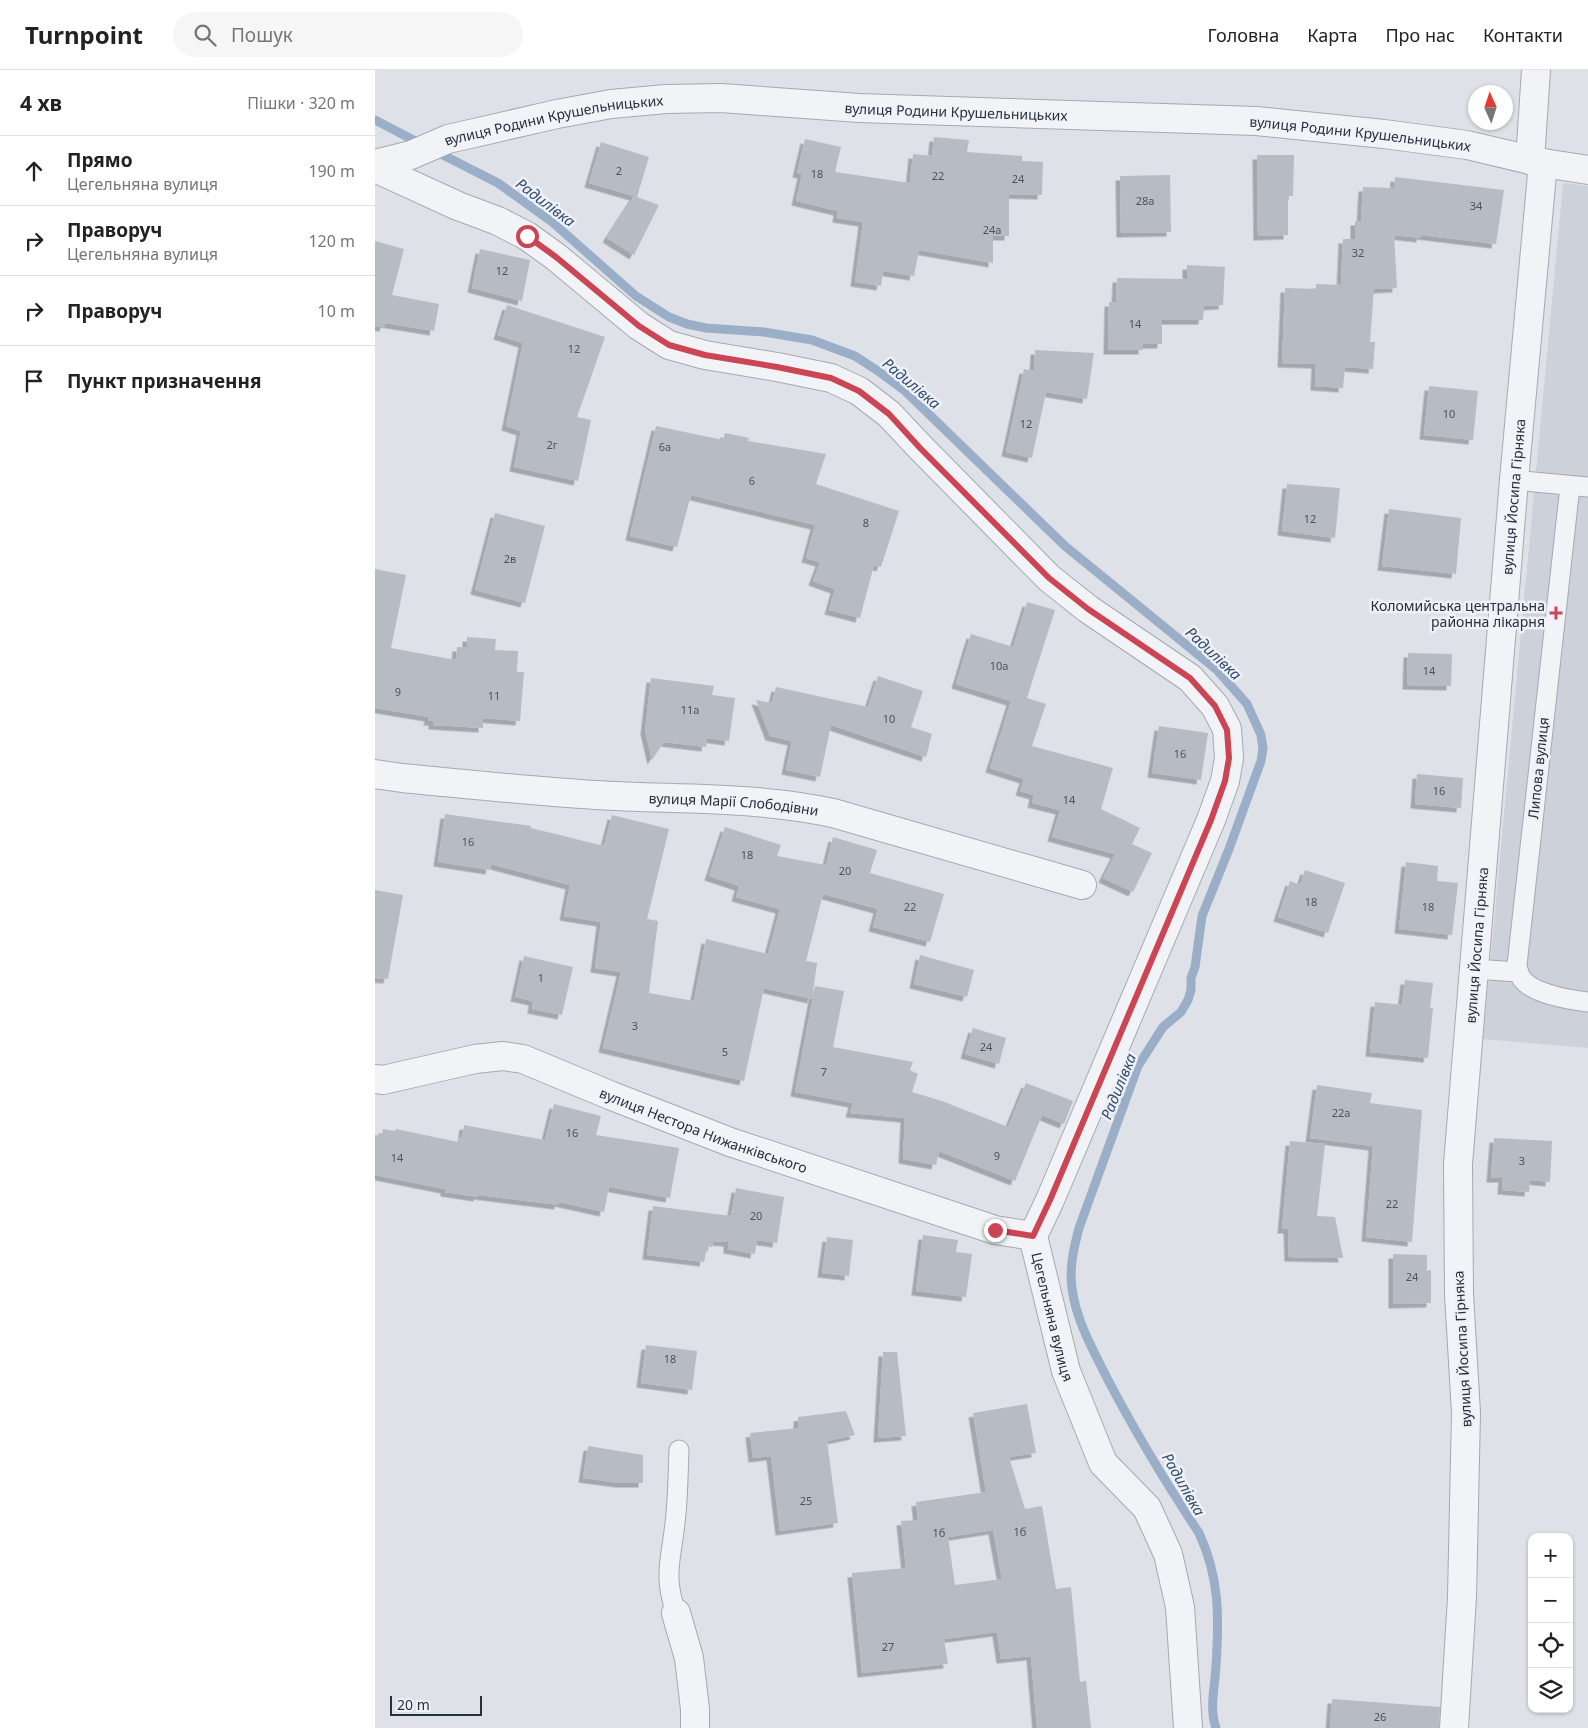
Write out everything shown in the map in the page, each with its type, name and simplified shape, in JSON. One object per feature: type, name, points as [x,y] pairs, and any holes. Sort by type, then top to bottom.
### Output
[{"type":"street","name":"вулиця Йосипа Гірняка","points":[[1454,1728],[1462,1588],[1467,1413],[1459,1294],[1457,1192],[1514,480],[1536,162],[1536,70]]},
{"type":"street","name":"вулиця Родини Крушельницьких","points":[[375,164],[411,155],[448,139],[557,114],[611,104],[666,98],[721,98],[859,108],[1256,122],[1385,134],[1467,145],[1536,162]]},
{"type":"street","points":[[1536,162],[1588,170]]},
{"type":"street","name":"Цегельняна вулиця","points":[[375,168],[458,206],[498,221],[527,236],[556,257],[639,326],[669,345],[705,355],[831,378],[859,391],[889,414],[920,448],[1049,578],[1088,609],[1190,678],[1215,706],[1227,730],[1229,758],[1225,781],[1211,820],[1033,1236],[1066,1371],[1103,1463],[1147,1508],[1168,1554],[1180,1607],[1188,1728]]},
{"type":"street","name":"вулиця Марії Слободівни","points":[[375,774],[595,795],[742,800],[798,805],[833,813],[1082,885]]},
{"type":"street","name":"вулиця Нестора Нижанківського","points":[[375,1079],[383,1080],[475,1059],[503,1056],[523,1059],[730,1142],[995,1230],[1033,1236]]},
{"type":"street","points":[[676,1613],[689,1658],[695,1709],[695,1728]]},
{"type":"lane","points":[[1514,480],[1579,486]]},
{"type":"lane","name":"Липова вулиця","points":[[1518,972],[1518,947],[1579,486]]},
{"type":"lane","points":[[1474,969],[1518,972],[1527,984],[1543,992],[1560,998],[1588,1002]]},
{"type":"lane","points":[[676,1613],[670,1596],[668,1566],[675,1523],[679,1450]]},
{"type":"shaded area","name":"Коломийська центральна районна лікарня","points":[[1563,183],[1588,186],[1588,1048],[1483,1039]]},
{"type":"building","points":[[934,137],[969,140],[967,152],[1022,156],[1022,161],[1043,162],[1042,195],[1009,194],[1009,236],[993,236],[993,263],[919,250],[914,276],[883,271],[881,286],[855,282],[863,222],[837,218],[838,211],[796,201],[802,174],[797,173],[805,139],[841,147],[835,172],[910,183],[913,154],[932,156]]},
{"type":"building","points":[[601,142],[649,157],[637,197],[659,205],[634,255],[607,238],[634,196],[589,183]]},
{"type":"building","points":[[1257,155],[1294,155],[1293,196],[1288,196],[1288,235],[1258,236]]},
{"type":"building","points":[[1170,175],[1171,232],[1121,233],[1120,176]]},
{"type":"building","points":[[1395,177],[1504,190],[1496,244],[1421,235],[1421,238],[1394,235],[1397,288],[1374,289],[1370,342],[1375,342],[1373,369],[1345,367],[1343,388],[1315,386],[1316,364],[1282,363],[1285,288],[1316,289],[1316,284],[1341,285],[1343,239],[1355,239],[1355,221],[1361,221],[1363,187],[1394,188]]},
{"type":"building","points":[[375,241],[404,249],[392,295],[439,304],[434,331],[385,323],[384,327],[375,326]]},
{"type":"building","points":[[480,249],[530,260],[522,301],[472,288]]},
{"type":"building","points":[[1187,265],[1225,267],[1223,305],[1204,306],[1203,320],[1162,320],[1162,344],[1143,344],[1143,350],[1108,350],[1109,302],[1116,302],[1117,278],[1187,279]]},
{"type":"building","points":[[507,305],[605,337],[577,417],[591,420],[578,481],[514,467],[521,431],[506,426],[523,343],[498,335]]},
{"type":"building","points":[[1035,350],[1094,353],[1087,399],[1046,392],[1032,458],[1006,452],[1024,369],[1034,371]]},
{"type":"building","points":[[1429,386],[1478,391],[1473,440],[1424,435]]},
{"type":"building","points":[[656,426],[723,440],[725,433],[749,438],[748,441],[826,454],[816,484],[899,511],[881,567],[874,565],[860,618],[829,610],[835,589],[813,581],[820,562],[806,558],[815,525],[691,495],[677,547],[630,536]]},
{"type":"building","points":[[1287,484],[1340,488],[1335,538],[1282,531]]},
{"type":"building","points":[[1389,509],[1461,518],[1456,574],[1382,566]]},
{"type":"building","points":[[495,513],[545,526],[525,603],[475,590]]},
{"type":"building","points":[[375,569],[406,575],[391,648],[456,660],[457,647],[467,647],[467,637],[496,639],[495,650],[518,651],[517,672],[524,672],[520,721],[483,718],[483,728],[433,725],[433,721],[428,721],[429,717],[375,708]]},
{"type":"building","points":[[1027,602],[1055,610],[1027,698],[1046,704],[1032,746],[1113,768],[1101,809],[1140,828],[1132,844],[1152,853],[1133,892],[1103,878],[1115,854],[1052,837],[1060,810],[1032,803],[1034,795],[1020,791],[1024,779],[990,768],[1011,701],[956,684],[971,634],[1013,647]]},
{"type":"building","points":[[1408,653],[1452,654],[1451,686],[1407,685]]},
{"type":"building","points":[[878,676],[923,691],[911,727],[932,734],[926,757],[831,725],[820,777],[786,770],[792,741],[770,736],[756,700],[772,703],[776,687],[868,707]]},
{"type":"building","points":[[651,678],[714,686],[712,695],[735,698],[729,741],[707,738],[706,747],[664,742],[652,760],[645,730]]},
{"type":"building","points":[[1159,726],[1208,733],[1201,780],[1152,773]]},
{"type":"building","points":[[1417,774],[1463,778],[1461,808],[1415,804]]},
{"type":"building","points":[[445,814],[531,826],[531,828],[604,846],[612,815],[669,829],[647,919],[658,921],[649,993],[694,1001],[706,939],[768,954],[780,909],[736,897],[739,886],[709,876],[725,827],[781,845],[777,856],[826,865],[833,837],[877,850],[870,873],[944,894],[930,942],[873,927],[878,909],[823,894],[806,961],[817,963],[812,999],[764,988],[744,1081],[603,1048],[621,972],[595,968],[601,922],[564,916],[570,885],[491,864],[490,870],[438,862]]},
{"type":"building","points":[[1406,862],[1438,866],[1437,881],[1458,883],[1452,935],[1399,929]]},
{"type":"building","points":[[1305,870],[1345,883],[1328,933],[1278,917],[1290,881],[1300,885]]},
{"type":"building","points":[[375,890],[403,895],[388,979],[375,978]]},
{"type":"building","points":[[920,955],[974,970],[967,997],[914,984]]},
{"type":"building","points":[[524,956],[573,967],[562,1015],[532,1009],[533,1001],[515,997]]},
{"type":"building","points":[[1405,980],[1433,983],[1430,1008],[1433,1008],[1428,1058],[1370,1052],[1375,1002],[1402,1005]]},
{"type":"building","points":[[815,986],[844,991],[833,1047],[913,1062],[910,1070],[918,1074],[912,1092],[942,1101],[1008,1127],[1026,1083],[1073,1101],[1064,1124],[1042,1115],[1015,1181],[939,1151],[936,1165],[903,1159],[905,1118],[850,1113],[853,1103],[795,1092]]},
{"type":"building","points":[[973,1028],[1006,1038],[999,1064],[965,1054]]},
{"type":"building","points":[[1317,1085],[1372,1093],[1370,1103],[1422,1110],[1412,1242],[1366,1237],[1373,1146],[1310,1138]]},
{"type":"building","points":[[554,1104],[601,1116],[596,1135],[679,1148],[670,1198],[609,1187],[604,1212],[559,1202],[559,1205],[445,1192],[445,1189],[375,1175],[375,1135],[382,1136],[383,1129],[395,1131],[396,1129],[458,1142],[459,1137],[462,1138],[464,1125],[545,1140]]},
{"type":"building","points":[[1494,1138],[1552,1141],[1550,1182],[1530,1180],[1529,1192],[1502,1190],[1503,1178],[1491,1178]]},
{"type":"building","points":[[1290,1141],[1325,1144],[1317,1216],[1335,1217],[1343,1258],[1289,1257],[1288,1229],[1282,1229]]},
{"type":"building","points":[[736,1188],[784,1197],[777,1243],[757,1240],[755,1254],[728,1249],[728,1242],[713,1241],[712,1247],[707,1246],[704,1262],[647,1255],[653,1206],[731,1216]]},
{"type":"building","points":[[923,1235],[958,1240],[956,1252],[972,1254],[966,1297],[916,1291]]},
{"type":"building","points":[[827,1237],[853,1240],[849,1276],[822,1273]]},
{"type":"building","points":[[1393,1254],[1427,1255],[1427,1271],[1431,1270],[1431,1303],[1393,1304]]},
{"type":"building","points":[[646,1345],[697,1351],[692,1390],[641,1383]]},
{"type":"building","points":[[883,1352],[897,1352],[906,1436],[878,1438]]},
{"type":"building","points":[[1027,1404],[1036,1453],[1009,1457],[1025,1509],[1042,1506],[1056,1589],[1071,1587],[1080,1682],[1086,1681],[1091,1728],[1037,1728],[1031,1656],[1001,1659],[997,1632],[944,1639],[948,1664],[862,1673],[852,1573],[906,1568],[901,1521],[918,1520],[916,1502],[986,1492],[973,1413]],"holes":[[[993,1530],[1002,1579],[955,1585],[948,1537]]]},
{"type":"building","points":[[846,1411],[855,1435],[827,1441],[838,1523],[780,1531],[771,1456],[753,1458],[750,1433],[798,1428],[798,1417]]},
{"type":"building","points":[[588,1446],[643,1455],[643,1483],[620,1483],[583,1478]]},
{"type":"building","points":[[1332,1699],[1440,1707],[1439,1728],[1330,1728]]},
{"type":"waterway","name":"Радилівка","points":[[375,120],[421,144]]},
{"type":"waterway","name":"Радилівка","points":[[435,151],[498,183],[551,221],[636,296],[669,317],[687,324],[706,328],[764,332],[812,340],[855,356],[878,371],[905,391],[1065,546],[1217,670],[1247,704],[1261,735],[1263,749],[1261,761],[1202,916],[1188,1000],[1181,1012],[1163,1027],[1138,1066],[1079,1228],[1071,1273],[1074,1300],[1090,1344],[1162,1476],[1199,1533],[1206,1550],[1217,1598],[1217,1648],[1213,1705],[1216,1728]]},
{"type":"place","name":"Коломийська центральна районна лікарня","points":[[1556,613]]},
{"type":"route","points":[[527,236],[556,257],[639,326],[669,345],[705,355],[831,378],[859,391],[889,414],[920,448],[1049,578],[1088,609],[1190,678],[1215,706],[1227,730],[1229,758],[1225,781],[1211,820],[1050,1200],[1033,1236],[995,1230]]}]
